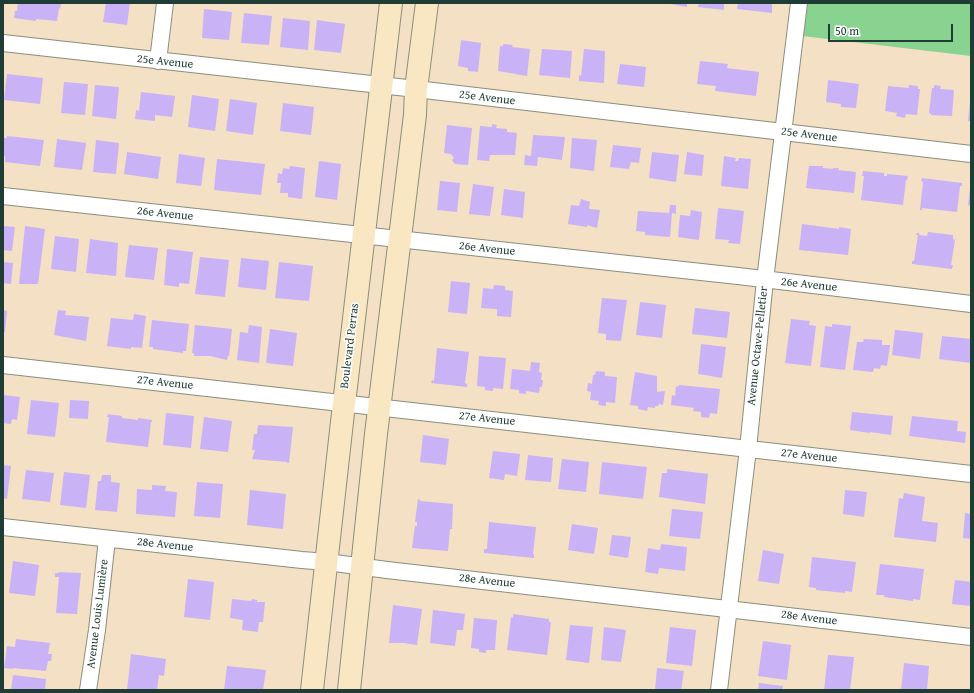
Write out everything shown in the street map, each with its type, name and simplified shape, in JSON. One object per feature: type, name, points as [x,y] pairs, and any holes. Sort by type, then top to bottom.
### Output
[{"type":"main road","name":"Boulevard Perras","points":[[312,690],[363,236],[392,3]]},
{"type":"main road","points":[[349,690],[380,408],[415,114],[416,89],[427,3]]},
{"type":"street","points":[[158,61],[165,3]]},
{"type":"street","name":"Avenue Octave-Pelletier","points":[[719,690],[748,449],[765,280],[799,3]]},
{"type":"street","name":"25e Avenue","points":[[3,43],[382,85],[971,154]]},
{"type":"street","name":"26e Avenue","points":[[3,196],[971,304]]},
{"type":"street","name":"27e Avenue","points":[[3,365],[971,474]]},
{"type":"street","name":"28e Avenue","points":[[3,527],[327,562],[971,637]]},
{"type":"street","name":"Avenue Louis Lumière","points":[[88,690],[97,630],[107,539]]},
{"type":"green space","points":[[799,3],[971,3],[971,56],[794,35]]},
{"type":"building","points":[[18,3],[61,4],[57,21],[36,19],[36,21],[14,18]]},
{"type":"building","points":[[106,3],[130,3],[127,25],[103,22]]},
{"type":"building","points":[[665,3],[687,3],[687,7]]},
{"type":"building","points":[[699,3],[724,3],[724,10],[698,7]]},
{"type":"building","points":[[738,3],[772,3],[772,13],[737,9]]},
{"type":"building","points":[[204,9],[232,12],[229,40],[202,38]]},
{"type":"building","points":[[244,13],[272,16],[269,45],[241,43]]},
{"type":"building","points":[[283,18],[310,21],[308,50],[280,47]]},
{"type":"building","points":[[317,20],[345,24],[341,53],[314,50]]},
{"type":"building","points":[[461,40],[481,43],[478,72],[468,71],[468,68],[458,66]]},
{"type":"building","points":[[503,44],[513,45],[512,47],[530,49],[527,76],[498,71],[500,46],[503,46]]},
{"type":"building","points":[[542,49],[572,51],[570,78],[539,75]]},
{"type":"building","points":[[584,49],[605,51],[604,83],[579,81],[579,75],[581,76]]},
{"type":"building","points":[[700,61],[728,64],[727,68],[759,72],[756,96],[715,91],[716,86],[697,84]]},
{"type":"building","points":[[620,64],[646,67],[644,87],[617,84]]},
{"type":"building","points":[[7,74],[43,78],[40,104],[4,100]]},
{"type":"building","points":[[828,80],[859,84],[856,108],[841,107],[841,104],[826,102]]},
{"type":"building","points":[[64,82],[88,84],[85,115],[61,113]]},
{"type":"building","points":[[95,85],[119,87],[116,119],[92,116]]},
{"type":"building","points":[[909,85],[918,86],[918,89],[920,89],[917,115],[906,114],[905,118],[896,116],[897,113],[885,111],[888,86],[909,88]]},
{"type":"building","points":[[934,85],[941,86],[940,89],[954,90],[952,116],[931,115],[929,113],[932,88],[934,88]]},
{"type":"building","points":[[141,92],[175,96],[172,117],[155,115],[155,121],[135,119],[136,110],[139,111]]},
{"type":"building","points":[[192,95],[219,99],[215,131],[188,127]]},
{"type":"building","points":[[230,99],[257,103],[253,135],[226,131]]},
{"type":"building","points":[[970,102],[971,121],[968,121]]},
{"type":"building","points":[[283,103],[314,107],[311,135],[280,131]]},
{"type":"building","points":[[492,124],[497,125],[496,128],[507,129],[507,132],[517,133],[515,155],[490,155],[489,161],[477,160],[480,126],[492,127]]},
{"type":"building","points":[[447,125],[472,128],[468,165],[455,164],[452,160],[454,158],[451,154],[444,153]]},
{"type":"building","points":[[533,135],[565,137],[562,160],[538,157],[537,166],[524,165],[525,155],[531,156]]},
{"type":"building","points":[[7,136],[44,140],[40,166],[5,162],[5,156],[3,156],[3,138],[7,138]]},
{"type":"building","points":[[572,138],[597,140],[594,171],[570,168]]},
{"type":"building","points":[[57,139],[86,143],[82,170],[54,167]]},
{"type":"building","points":[[96,140],[119,143],[116,174],[93,172]]},
{"type":"building","points":[[613,145],[641,148],[639,163],[631,162],[629,169],[610,167]]},
{"type":"building","points":[[127,152],[161,157],[158,179],[124,174]]},
{"type":"building","points":[[652,152],[679,155],[676,182],[649,178]]},
{"type":"building","points":[[687,152],[704,155],[702,176],[684,174]]},
{"type":"building","points":[[179,154],[205,158],[201,186],[176,183]]},
{"type":"building","points":[[724,156],[736,158],[735,161],[738,161],[739,158],[751,159],[748,189],[721,186]]},
{"type":"building","points":[[217,159],[265,164],[261,195],[214,190]]},
{"type":"building","points":[[319,161],[341,164],[337,200],[315,197]]},
{"type":"building","points":[[290,166],[305,168],[302,199],[288,197],[288,193],[280,193],[281,183],[277,183],[278,173],[282,174],[283,168],[289,169]]},
{"type":"building","points":[[809,166],[823,166],[823,168],[833,169],[839,168],[838,170],[856,172],[854,193],[806,188]]},
{"type":"building","points":[[863,171],[884,173],[884,176],[887,176],[887,174],[908,176],[906,180],[903,205],[861,200],[864,176],[862,176]]},
{"type":"building","points":[[922,178],[962,183],[962,186],[960,186],[957,212],[922,208],[922,210],[920,210],[923,182],[921,181]]},
{"type":"building","points":[[440,181],[460,183],[457,212],[437,210]]},
{"type":"building","points":[[473,184],[494,187],[490,216],[469,214]]},
{"type":"building","points":[[504,189],[525,192],[523,218],[501,215]]},
{"type":"building","points":[[971,189],[971,206],[968,205]]},
{"type":"building","points":[[581,199],[590,202],[589,209],[600,210],[597,228],[587,225],[587,227],[568,224],[571,205],[579,206]]},
{"type":"building","points":[[670,205],[676,205],[676,214],[672,213],[670,237],[645,235],[645,232],[636,231],[638,211],[669,213]]},
{"type":"building","points":[[718,208],[744,211],[740,244],[728,243],[729,240],[715,239]]},
{"type":"building","points":[[691,210],[702,212],[699,240],[678,237],[680,215],[690,216]]},
{"type":"building","points":[[802,224],[839,229],[839,227],[851,229],[848,255],[799,250]]},
{"type":"building","points":[[3,226],[15,227],[12,251],[3,250]]},
{"type":"building","points":[[25,226],[45,229],[38,284],[19,284]]},
{"type":"building","points":[[928,232],[953,235],[953,239],[955,240],[951,265],[953,265],[952,269],[912,264],[912,261],[914,261],[918,235],[916,235],[917,233],[919,233],[919,235],[927,236]]},
{"type":"building","points":[[55,236],[79,239],[76,272],[51,269]]},
{"type":"building","points":[[90,239],[118,243],[116,276],[86,273]]},
{"type":"building","points":[[129,245],[158,248],[154,280],[125,277]]},
{"type":"building","points":[[167,249],[193,252],[189,284],[179,283],[179,287],[164,285]]},
{"type":"building","points":[[200,257],[229,260],[225,297],[195,294]]},
{"type":"building","points":[[241,258],[269,261],[266,290],[238,287]]},
{"type":"building","points":[[3,262],[13,263],[11,284],[3,283]]},
{"type":"building","points":[[279,262],[313,266],[309,301],[275,298]]},
{"type":"building","points":[[451,281],[470,283],[467,314],[448,312]]},
{"type":"building","points":[[494,285],[505,286],[505,290],[513,291],[511,317],[497,316],[497,309],[481,308],[483,288],[493,289]]},
{"type":"building","points":[[602,298],[627,300],[621,341],[606,340],[606,334],[598,333]]},
{"type":"building","points":[[640,302],[666,305],[662,338],[636,335]]},
{"type":"building","points":[[695,308],[730,312],[727,338],[692,334]]},
{"type":"building","points":[[3,310],[7,311],[5,332],[3,332]]},
{"type":"building","points":[[58,310],[66,311],[65,315],[89,317],[86,341],[54,335]]},
{"type":"building","points":[[134,314],[146,316],[142,348],[131,347],[131,349],[107,346],[111,318],[133,320]]},
{"type":"building","points":[[791,319],[810,321],[809,325],[816,326],[811,366],[785,363]]},
{"type":"building","points":[[152,320],[189,324],[186,351],[183,351],[183,353],[153,349],[153,347],[149,347]]},
{"type":"building","points":[[832,324],[851,326],[845,370],[820,367],[825,326],[832,327]]},
{"type":"building","points":[[195,325],[232,329],[229,356],[227,360],[210,356],[194,356],[194,353],[192,353]]},
{"type":"building","points":[[249,325],[262,327],[259,363],[237,360],[240,332],[248,333]]},
{"type":"building","points":[[270,329],[297,333],[293,366],[266,363]]},
{"type":"building","points":[[895,330],[923,333],[920,359],[892,355]]},
{"type":"building","points":[[942,336],[971,339],[971,363],[939,359]]},
{"type":"building","points":[[864,339],[882,340],[882,345],[890,345],[887,366],[881,365],[880,369],[874,368],[873,372],[853,370],[857,342],[863,342]]},
{"type":"building","points":[[701,344],[726,347],[722,378],[698,374]]},
{"type":"building","points":[[437,348],[469,352],[465,383],[467,384],[467,387],[431,383],[432,380],[434,381]]},
{"type":"building","points":[[479,356],[506,358],[503,389],[493,388],[493,391],[485,390],[485,387],[477,386]]},
{"type":"building","points":[[531,362],[540,363],[539,372],[542,373],[541,380],[543,380],[539,393],[526,391],[526,394],[519,393],[519,390],[510,389],[512,369],[530,371]]},
{"type":"building","points":[[596,371],[605,372],[605,376],[617,377],[615,403],[606,402],[606,406],[598,405],[599,401],[590,400],[591,392],[587,391],[588,383],[592,384],[593,375],[595,375]]},
{"type":"building","points":[[635,372],[657,376],[657,392],[665,391],[663,405],[659,404],[658,406],[655,406],[655,408],[648,407],[647,411],[638,409],[638,406],[630,405]]},
{"type":"building","points":[[679,385],[720,389],[717,414],[710,413],[709,418],[701,417],[701,412],[693,411],[694,408],[671,405],[672,395],[675,396],[676,386],[678,387]]},
{"type":"building","points":[[3,395],[20,397],[17,420],[12,419],[11,424],[3,423]]},
{"type":"building","points":[[31,400],[59,403],[55,437],[27,434]]},
{"type":"building","points":[[70,400],[89,401],[88,419],[69,418]]},
{"type":"building","points":[[852,412],[893,416],[891,435],[850,430]]},
{"type":"building","points":[[166,413],[194,416],[191,448],[163,445]]},
{"type":"building","points":[[108,414],[122,416],[122,418],[152,420],[148,447],[106,442],[109,417],[107,417]]},
{"type":"building","points":[[912,416],[958,421],[957,431],[966,432],[965,443],[909,436]]},
{"type":"building","points":[[204,417],[232,421],[228,452],[200,449]]},
{"type":"building","points":[[258,425],[293,427],[289,463],[252,459],[255,450],[252,450],[254,434],[257,434]]},
{"type":"building","points":[[423,435],[449,439],[446,465],[420,462]]},
{"type":"building","points":[[493,451],[520,454],[517,476],[505,474],[504,480],[489,478]]},
{"type":"building","points":[[528,455],[553,458],[551,482],[525,480]]},
{"type":"building","points":[[562,459],[589,462],[586,492],[558,489]]},
{"type":"building","points":[[602,462],[647,467],[643,499],[599,494]]},
{"type":"building","points":[[3,465],[11,466],[7,499],[3,498]]},
{"type":"building","points":[[667,469],[708,474],[705,504],[659,497],[662,473],[667,473]]},
{"type":"building","points":[[26,470],[54,473],[50,502],[22,499]]},
{"type":"building","points":[[64,472],[90,475],[86,508],[60,505]]},
{"type":"building","points":[[102,475],[111,475],[111,482],[120,483],[117,512],[95,510],[98,481],[101,481]]},
{"type":"building","points":[[197,482],[223,484],[220,518],[194,516]]},
{"type":"building","points":[[152,485],[166,486],[165,491],[177,492],[175,517],[136,514],[137,489],[152,490]]},
{"type":"building","points":[[250,490],[286,494],[283,529],[247,525]]},
{"type":"building","points":[[845,490],[867,492],[864,517],[843,514]]},
{"type":"building","points":[[904,493],[925,497],[922,521],[938,523],[936,542],[894,537],[899,498],[903,499]]},
{"type":"building","points":[[418,499],[420,501],[453,504],[452,529],[450,529],[448,551],[412,548],[415,526],[417,526],[417,522],[415,522]]},
{"type":"building","points":[[672,509],[703,512],[700,539],[669,536]]},
{"type":"building","points":[[965,513],[971,514],[971,539],[963,538]]},
{"type":"building","points":[[489,522],[536,527],[533,554],[534,558],[484,553],[484,549],[487,549]]},
{"type":"building","points":[[572,524],[598,528],[594,554],[568,550]]},
{"type":"building","points":[[612,535],[631,537],[628,558],[609,555]]},
{"type":"building","points":[[661,544],[687,547],[685,571],[659,568],[658,574],[645,572],[648,548],[660,550]]},
{"type":"building","points":[[763,550],[784,554],[779,584],[758,581]]},
{"type":"building","points":[[812,557],[856,562],[852,592],[845,591],[845,593],[816,590],[816,588],[809,587]]},
{"type":"building","points":[[13,561],[39,565],[35,596],[9,593]]},
{"type":"building","points":[[880,564],[924,569],[920,600],[913,599],[913,601],[884,597],[884,595],[876,595]]},
{"type":"building","points":[[55,573],[81,573],[77,614],[56,613],[59,577],[55,577]]},
{"type":"building","points":[[188,579],[214,582],[210,620],[184,617]]},
{"type":"building","points":[[955,580],[971,582],[971,606],[952,604]]},
{"type":"building","points":[[232,599],[251,601],[252,599],[257,600],[257,602],[265,602],[263,622],[259,622],[258,632],[242,630],[243,620],[230,618]]},
{"type":"building","points":[[393,605],[422,609],[417,645],[389,643]]},
{"type":"building","points":[[433,610],[465,614],[463,630],[457,630],[455,646],[430,643]]},
{"type":"building","points":[[513,614],[549,619],[549,622],[551,622],[547,655],[507,650],[511,617],[513,618]]},
{"type":"building","points":[[474,618],[497,620],[495,650],[486,650],[486,653],[479,652],[479,649],[471,648]]},
{"type":"building","points":[[570,625],[593,627],[589,663],[566,660]]},
{"type":"building","points":[[604,627],[626,630],[621,662],[601,660]]},
{"type":"building","points":[[670,627],[696,630],[692,666],[666,663]]},
{"type":"building","points":[[16,639],[50,643],[48,654],[52,654],[51,661],[48,661],[46,671],[4,668],[7,646],[15,647]]},
{"type":"building","points":[[763,641],[791,645],[787,680],[758,676]]},
{"type":"building","points":[[131,654],[166,659],[164,676],[159,675],[157,690],[127,690]]},
{"type":"building","points":[[828,655],[854,657],[850,690],[824,690]]},
{"type":"building","points":[[904,663],[929,666],[927,690],[901,690]]},
{"type":"building","points":[[227,666],[266,670],[263,690],[224,690]]},
{"type":"building","points":[[657,668],[684,671],[681,690],[655,690]]},
{"type":"building","points":[[13,675],[46,679],[45,690],[11,690]]},
{"type":"building","points":[[759,683],[783,686],[782,690],[758,690]]}]
